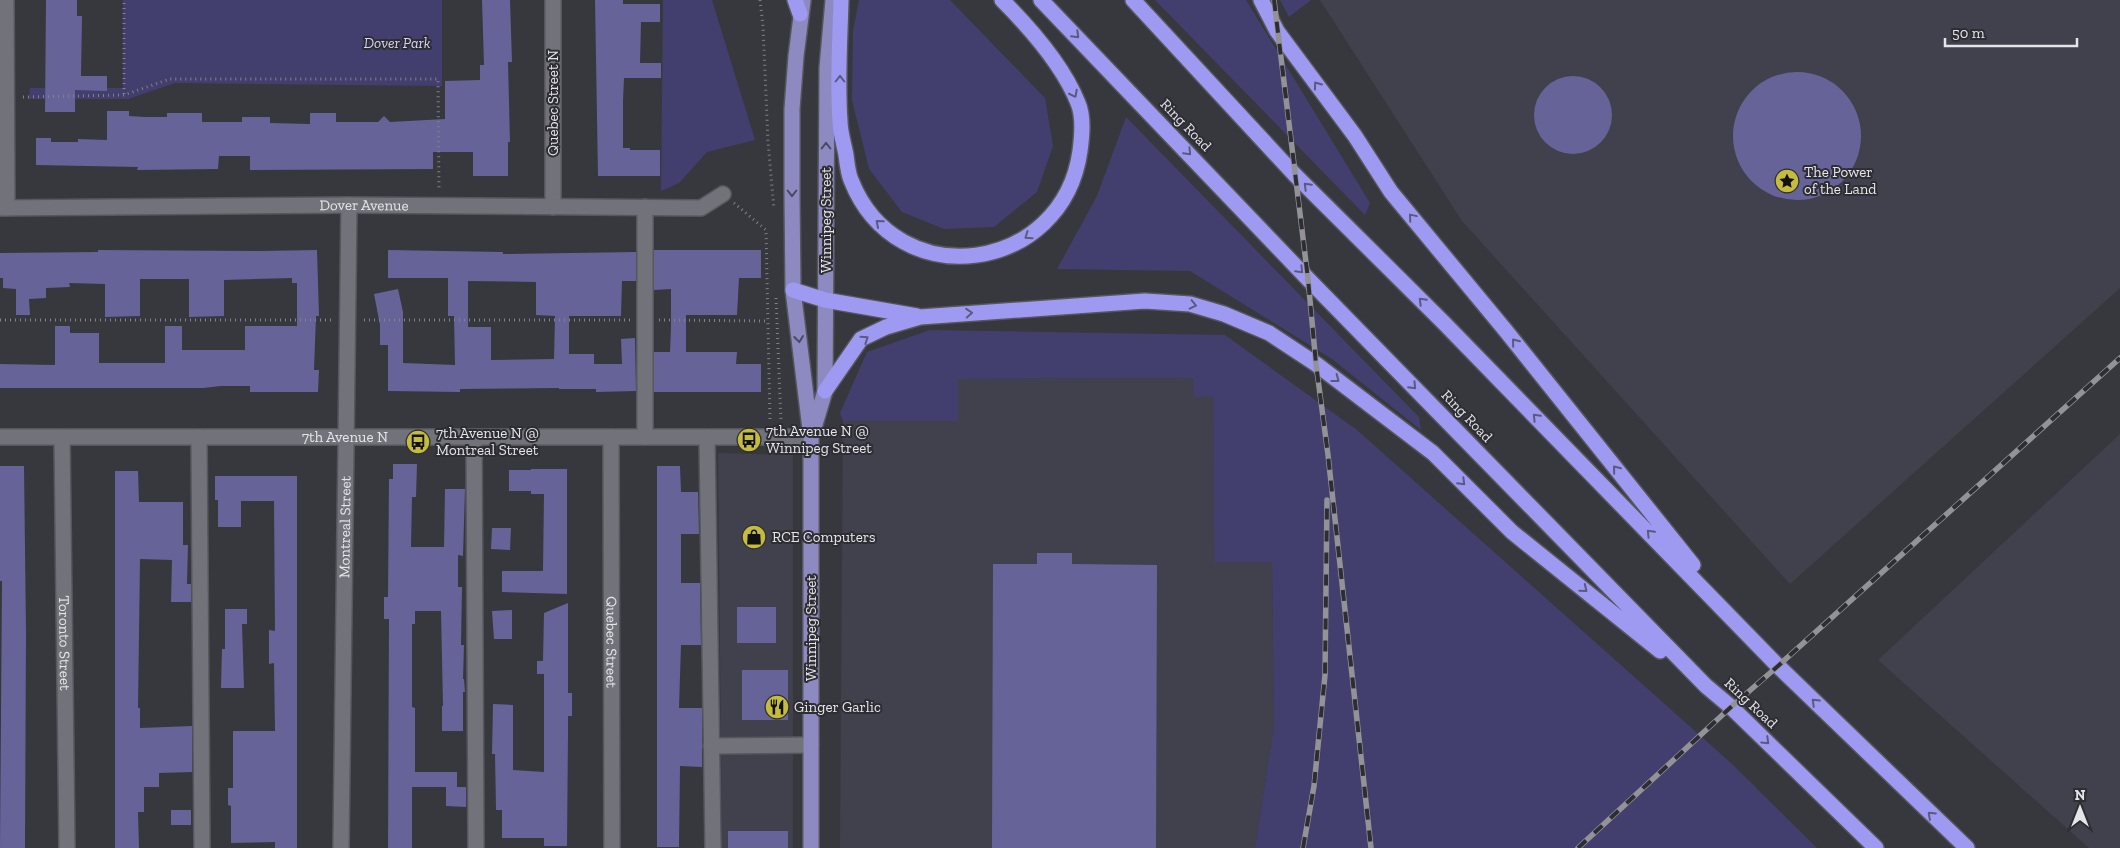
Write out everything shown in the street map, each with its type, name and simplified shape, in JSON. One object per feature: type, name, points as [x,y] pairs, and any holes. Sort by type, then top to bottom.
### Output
[{"type":"highway","points":[[841,0],[840,122],[850,179],[864,206],[873,217],[893,235],[915,249],[940,256],[973,257],[1002,250],[1027,238],[1050,218],[1066,196],[1075,177],[1083,136],[1079,104],[1065,76],[1027,25],[1002,0]]},
{"type":"highway","name":"Ring Road","points":[[1041,0],[1308,279],[1706,686],[1731,707],[1876,848]]},
{"type":"highway","points":[[1133,0],[1296,175],[1778,666],[1967,848]]},
{"type":"highway","points":[[1260,0],[1277,31],[1355,136],[1391,192],[1506,331],[1745,631]]},
{"type":"highway","points":[[793,290],[825,300],[920,316],[1145,301],[1190,304],[1224,314],[1269,333],[1316,364],[1433,453],[1512,532],[1731,707]]},
{"type":"highway","points":[[825,391],[861,339],[920,316]]},
{"type":"main road","name":"Winnipeg Street","points":[[811,437],[825,391],[827,68],[833,0]]},
{"type":"main road","name":"Winnipeg Street","points":[[799,5],[792,109],[793,290],[811,437],[812,848]]},
{"type":"street","points":[[3,208],[7,97],[6,0]]},
{"type":"street","name":"Quebec Street N","points":[[553,0],[553,206]]},
{"type":"street","name":"Dover Avenue","points":[[3,208],[349,205],[701,208],[723,194]]},
{"type":"street","name":"Montreal Street","points":[[342,848],[349,205]]},
{"type":"street","points":[[645,207],[645,437]]},
{"type":"street","name":"7th Avenue N","points":[[0,437],[811,437]]},
{"type":"street","name":"Toronto Street","points":[[62,437],[67,848]]},
{"type":"street","points":[[199,437],[202,848]]},
{"type":"street","points":[[474,437],[476,848]]},
{"type":"street","name":"Quebec Street","points":[[611,437],[612,848]]},
{"type":"street","points":[[707,437],[713,848]]},
{"type":"street","points":[[711,746],[811,745]]},
{"type":"path","points":[[124,0],[124,95]]},
{"type":"path","points":[[760,0],[774,216]]},
{"type":"path","points":[[7,97],[124,95],[170,79],[438,79],[440,206]]},
{"type":"path","points":[[723,194],[766,230],[768,321],[776,437]]},
{"type":"path","points":[[776,295],[776,437]]},
{"type":"path","points":[[0,320],[768,321]]},
{"type":"shaded area","points":[[1320,0],[2120,0],[2120,288],[1790,584],[1462,221]]},
{"type":"shaded area","points":[[1194,378],[1213,396],[1214,562],[1272,562],[1274,725],[1255,848],[840,848],[843,421],[958,421],[958,379]]},
{"type":"shaded area","points":[[2120,434],[2120,848],[2089,848],[1878,660]]},
{"type":"shaded area","points":[[718,453],[793,455],[793,848],[722,848]]},
{"type":"green space","name":"Dover Park","points":[[123,0],[442,0],[442,86],[175,83],[128,99],[29,99],[30,88],[123,88]]},
{"type":"green space","points":[[663,0],[712,0],[755,140],[707,152],[679,183],[661,191]]},
{"type":"green space","points":[[859,0],[950,0],[1045,98],[1053,146],[1037,192],[994,227],[944,229],[902,212],[869,169],[852,100],[853,31]]},
{"type":"green space","points":[[1155,0],[1246,0],[1370,203],[1365,215]]},
{"type":"green space","points":[[1280,0],[1311,0],[1289,17]]},
{"type":"green space","points":[[1126,117],[1419,417],[1421,430],[1332,359],[1190,271],[1057,269],[1097,196]]},
{"type":"green space","points":[[930,330],[1225,335],[1357,430],[1731,763],[1817,848],[1255,848],[1274,725],[1272,562],[1214,562],[1213,396],[1194,397],[1193,378],[958,379],[958,421],[843,421],[840,413],[867,352]]},
{"type":"building","points":[[46,0],[77,0],[77,16],[82,16],[81,76],[107,76],[107,91],[75,90],[75,112],[45,112]]},
{"type":"building","points":[[482,0],[510,0],[512,62],[508,62],[510,142],[508,142],[508,176],[473,176],[473,152],[433,152],[433,169],[250,170],[250,156],[219,156],[218,169],[137,170],[138,167],[36,165],[36,138],[51,138],[51,142],[78,142],[78,139],[107,140],[107,111],[129,111],[129,116],[145,117],[167,117],[167,113],[202,113],[202,122],[242,122],[242,117],[270,117],[270,123],[310,124],[310,113],[336,113],[336,122],[378,122],[384,116],[390,122],[445,119],[445,81],[480,80],[480,65],[484,65]]},
{"type":"building","points":[[595,0],[623,0],[623,4],[660,4],[660,22],[641,22],[640,63],[661,63],[661,78],[624,78],[623,148],[630,148],[630,150],[660,150],[660,176],[598,176]]},
{"type":"building","points":[[1797,72],[1821,77],[1833,83],[1842,91],[1850,100],[1856,112],[1861,136],[1856,160],[1850,172],[1842,181],[1833,189],[1821,195],[1797,200],[1773,195],[1761,189],[1752,181],[1744,172],[1738,160],[1733,136],[1738,112],[1744,100],[1752,91],[1761,83],[1773,77]]},
{"type":"building","points":[[1573,76],[1588,79],[1600,88],[1609,100],[1612,115],[1609,130],[1600,142],[1588,151],[1573,154],[1558,151],[1546,142],[1537,130],[1534,115],[1537,100],[1546,88],[1558,79]]},
{"type":"building","points":[[98,250],[317,250],[319,316],[316,316],[314,370],[319,370],[318,392],[250,392],[250,386],[203,388],[0,388],[0,364],[55,365],[55,326],[70,326],[70,333],[99,333],[99,363],[165,363],[165,326],[182,326],[182,350],[245,350],[245,326],[297,326],[297,283],[292,283],[292,278],[224,280],[224,316],[189,317],[189,279],[140,279],[140,316],[105,317],[105,284],[69,283],[70,287],[46,288],[46,298],[29,299],[30,315],[16,315],[16,289],[3,288],[3,278],[0,278],[0,253],[98,252]]},
{"type":"building","points":[[388,250],[503,252],[503,254],[636,252],[636,281],[622,281],[621,316],[569,316],[569,354],[594,354],[594,364],[622,364],[621,339],[635,338],[636,391],[596,392],[596,389],[559,388],[460,389],[460,392],[388,391],[388,345],[380,345],[380,325],[374,294],[398,289],[403,312],[403,363],[455,365],[454,316],[448,316],[448,278],[388,278]],"holes":[[[468,281],[536,282],[536,315],[555,316],[554,359],[491,360],[491,327],[468,327]]]},
{"type":"building","points":[[654,250],[761,250],[761,278],[739,278],[737,315],[686,315],[686,352],[737,352],[736,364],[761,364],[761,392],[654,392],[654,352],[670,352],[671,289],[654,290]]},
{"type":"building","points":[[393,464],[417,464],[416,497],[412,497],[411,547],[444,547],[445,489],[465,489],[463,556],[458,555],[458,587],[462,587],[461,645],[464,645],[463,679],[465,692],[463,692],[463,731],[442,731],[441,611],[415,611],[415,624],[412,624],[412,707],[415,708],[415,772],[457,772],[457,787],[412,787],[412,848],[388,848],[389,619],[384,619],[384,597],[388,597],[389,479],[393,479]]},
{"type":"building","points":[[0,466],[24,466],[26,631],[25,848],[0,848],[2,581],[0,581]]},
{"type":"building","points":[[657,466],[680,466],[681,492],[698,492],[699,534],[681,534],[681,583],[700,583],[701,645],[681,645],[679,708],[702,708],[702,767],[680,766],[679,847],[657,847]]},
{"type":"building","points":[[567,469],[567,594],[502,592],[502,571],[543,571],[544,494],[531,494],[531,491],[509,491],[509,470]]},
{"type":"building","points":[[115,471],[138,471],[139,502],[183,502],[183,545],[188,545],[187,584],[191,584],[191,602],[171,602],[172,560],[140,559],[138,708],[140,708],[140,728],[192,726],[192,772],[159,773],[159,787],[144,787],[144,812],[138,812],[139,848],[115,848]]},
{"type":"building","points":[[215,476],[297,476],[297,848],[275,848],[275,842],[231,843],[231,806],[228,805],[228,788],[233,788],[233,731],[275,731],[274,663],[269,664],[269,630],[275,631],[274,501],[241,501],[241,527],[218,527],[218,500],[215,500]]},
{"type":"building","points":[[492,528],[511,528],[510,550],[491,549]]},
{"type":"building","points":[[1037,553],[1072,553],[1072,564],[1157,565],[1156,848],[992,848],[993,564],[1037,564]]},
{"type":"building","points":[[568,603],[568,693],[572,693],[572,716],[568,716],[567,846],[544,846],[544,838],[502,838],[502,810],[496,810],[495,754],[492,754],[493,704],[513,705],[513,770],[544,772],[544,674],[537,674],[537,661],[543,661],[544,613]]},
{"type":"building","points":[[737,607],[776,607],[776,643],[737,643]]},
{"type":"building","points":[[225,609],[247,609],[247,624],[242,624],[244,688],[221,688],[222,649],[225,649]]},
{"type":"building","points":[[512,610],[512,639],[494,639],[492,611]]},
{"type":"building","points":[[742,670],[788,670],[788,720],[742,720]]},
{"type":"building","points":[[446,787],[466,787],[466,807],[446,806]]},
{"type":"building","points":[[171,810],[191,810],[191,825],[171,825]]},
{"type":"building","points":[[728,831],[788,831],[788,848],[728,848]]},
{"type":"railway","points":[[1274,0],[1308,279],[1371,848]]},
{"type":"railway","points":[[1578,848],[1731,707],[2120,358]]},
{"type":"railway","points":[[1303,848],[1314,786],[1325,675],[1327,500]]},
{"type":"place","name":"The Power of the Land","points":[[1787,181]]},
{"type":"place","name":"7th Avenue N @ Winnipeg Street","points":[[749,440]]},
{"type":"place","name":"7th Avenue N @ Montreal Street","points":[[418,442]]},
{"type":"place","name":"RCE Computers","points":[[754,537]]},
{"type":"place","name":"Ginger Garlic","points":[[777,707]]}]
